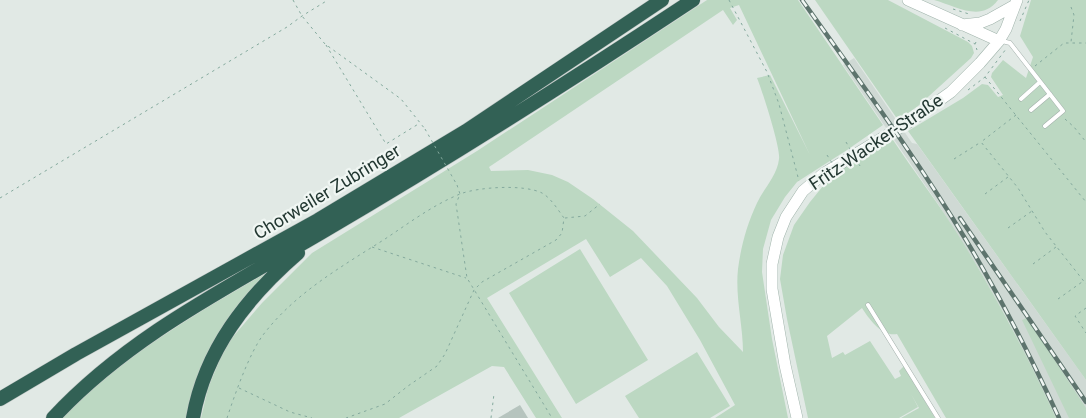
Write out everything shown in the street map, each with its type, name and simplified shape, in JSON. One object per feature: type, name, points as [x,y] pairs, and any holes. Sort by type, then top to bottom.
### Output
[{"type":"highway","name":"Chorweiler Zubringer","points":[[0,399],[76,354],[318,220],[466,131],[662,0]]},
{"type":"highway","name":"Chorweiler Zubringer","points":[[53,418],[87,383],[145,338],[220,290],[324,232],[476,140],[693,0]]},
{"type":"highway","name":"Chorweiler Zubringer","points":[[193,418],[202,382],[210,362],[220,341],[238,315],[280,269],[324,232]]},
{"type":"street","points":[[908,0],[999,41]]},
{"type":"street","name":"Fritz-Wacker-Straße","points":[[797,418],[785,365],[772,289],[772,264],[778,237],[786,217],[803,191],[823,174],[909,122],[951,92],[999,41],[1006,29],[1016,2]]},
{"type":"street","points":[[962,25],[990,19],[1016,2]]},
{"type":"lane","points":[[999,41],[1010,43],[1063,111],[1045,126]]},
{"type":"lane","points":[[1021,99],[1040,82]]},
{"type":"lane","points":[[1031,110],[1050,94]]},
{"type":"lane","points":[[868,306],[938,418]]},
{"type":"path","points":[[293,0],[302,16],[325,44],[386,144],[420,123]]},
{"type":"path","points":[[0,198],[287,27],[328,0]]},
{"type":"path","points":[[730,0],[767,72],[779,104],[797,178],[803,191]]},
{"type":"path","points":[[1071,7],[1074,15],[1071,42]]},
{"type":"path","points":[[952,8],[971,14]]},
{"type":"path","points":[[946,28],[975,44],[977,51]]},
{"type":"path","points":[[975,44],[981,34]]},
{"type":"path","points":[[1030,70],[1064,43],[1086,43]]},
{"type":"path","points":[[325,44],[401,99],[424,129],[457,185],[460,194],[456,204],[467,278],[552,418]]},
{"type":"path","points":[[985,77],[1086,202]]},
{"type":"path","points":[[1060,114],[1086,142]]},
{"type":"path","points":[[954,159],[1016,116]]},
{"type":"path","points":[[846,142],[860,166]]},
{"type":"path","points":[[981,142],[1008,177],[1056,247],[1086,284]]},
{"type":"path","points":[[850,152],[857,148]]},
{"type":"path","points":[[827,155],[841,177]]},
{"type":"path","points":[[855,164],[863,159]]},
{"type":"path","points":[[828,166],[835,161]]},
{"type":"path","points":[[832,178],[840,173]]},
{"type":"path","points":[[985,194],[1008,177]]},
{"type":"path","points":[[227,418],[238,388],[262,336],[293,301],[323,279],[433,208],[460,194],[479,188],[527,189],[542,193],[549,198],[564,218],[562,233],[556,240],[482,282],[474,290],[445,354],[437,366],[385,404],[346,418]]},
{"type":"path","points":[[564,218],[585,216],[600,204]]},
{"type":"path","points":[[1008,228],[1032,211]]},
{"type":"path","points":[[371,247],[467,278]]},
{"type":"path","points":[[1033,264],[1056,247]]},
{"type":"path","points":[[1058,299],[1083,281]]},
{"type":"path","points":[[1086,308],[1075,316],[1086,333]]},
{"type":"path","points":[[238,388],[290,412],[312,418]]},
{"type":"path","points":[[491,418],[494,394]]},
{"type":"shaded area","points":[[854,58],[912,143],[917,144],[1086,380],[1086,418],[1056,418],[1009,322],[980,271],[938,204],[843,65]]},
{"type":"green space","points":[[707,0],[798,0],[883,125],[797,182],[771,220],[763,249],[762,272],[772,339],[788,418],[715,418],[735,405],[700,340],[667,286],[641,258],[610,277],[586,239],[487,298],[562,418],[536,418],[504,367],[492,366],[399,418],[201,418],[208,388],[231,339],[262,303],[312,253],[477,151]],"holes":[[[739,5],[810,155],[770,75],[757,78],[767,106],[779,159],[773,176],[753,211],[741,252],[737,279],[743,352],[719,327],[697,298],[633,231],[593,199],[568,182],[552,175],[528,170],[491,171],[489,167],[723,10],[733,25],[737,20],[730,8]]]},
{"type":"green space","points":[[815,0],[888,0],[968,42],[972,46],[974,53],[971,58],[918,106],[898,120]]},
{"type":"green space","points":[[934,0],[998,0],[984,11],[976,12],[959,9]]},
{"type":"green space","points":[[1031,0],[1086,0],[1086,380],[908,131],[963,98],[982,84],[988,85],[998,97],[1003,95],[991,77],[1003,60],[1026,78],[1033,57],[1020,36]]},
{"type":"green space","points":[[891,137],[945,214],[988,284],[1056,418],[946,418],[897,334],[886,333],[881,330],[872,322],[862,308],[827,336],[832,358],[843,352],[845,355],[870,341],[895,379],[901,376],[899,371],[904,366],[935,418],[901,418],[919,408],[911,394],[918,407],[899,418],[808,418],[780,279],[783,255],[794,225],[832,175]]},
{"type":"green space","points":[[580,249],[648,360],[576,404],[509,293]]},
{"type":"green space","points":[[271,270],[259,284],[188,418],[62,418],[85,396],[135,355],[188,319]]},
{"type":"green space","points":[[1027,318],[1086,408],[1086,418],[1069,418],[1022,320]]},
{"type":"green space","points":[[697,352],[730,406],[710,418],[639,418],[625,396]]},
{"type":"building","points":[[520,405],[528,418],[498,418]]},
{"type":"railway","points":[[802,0],[907,148],[947,209],[1015,328],[1059,418]]},
{"type":"railway","points":[[960,218],[1086,402]]}]
